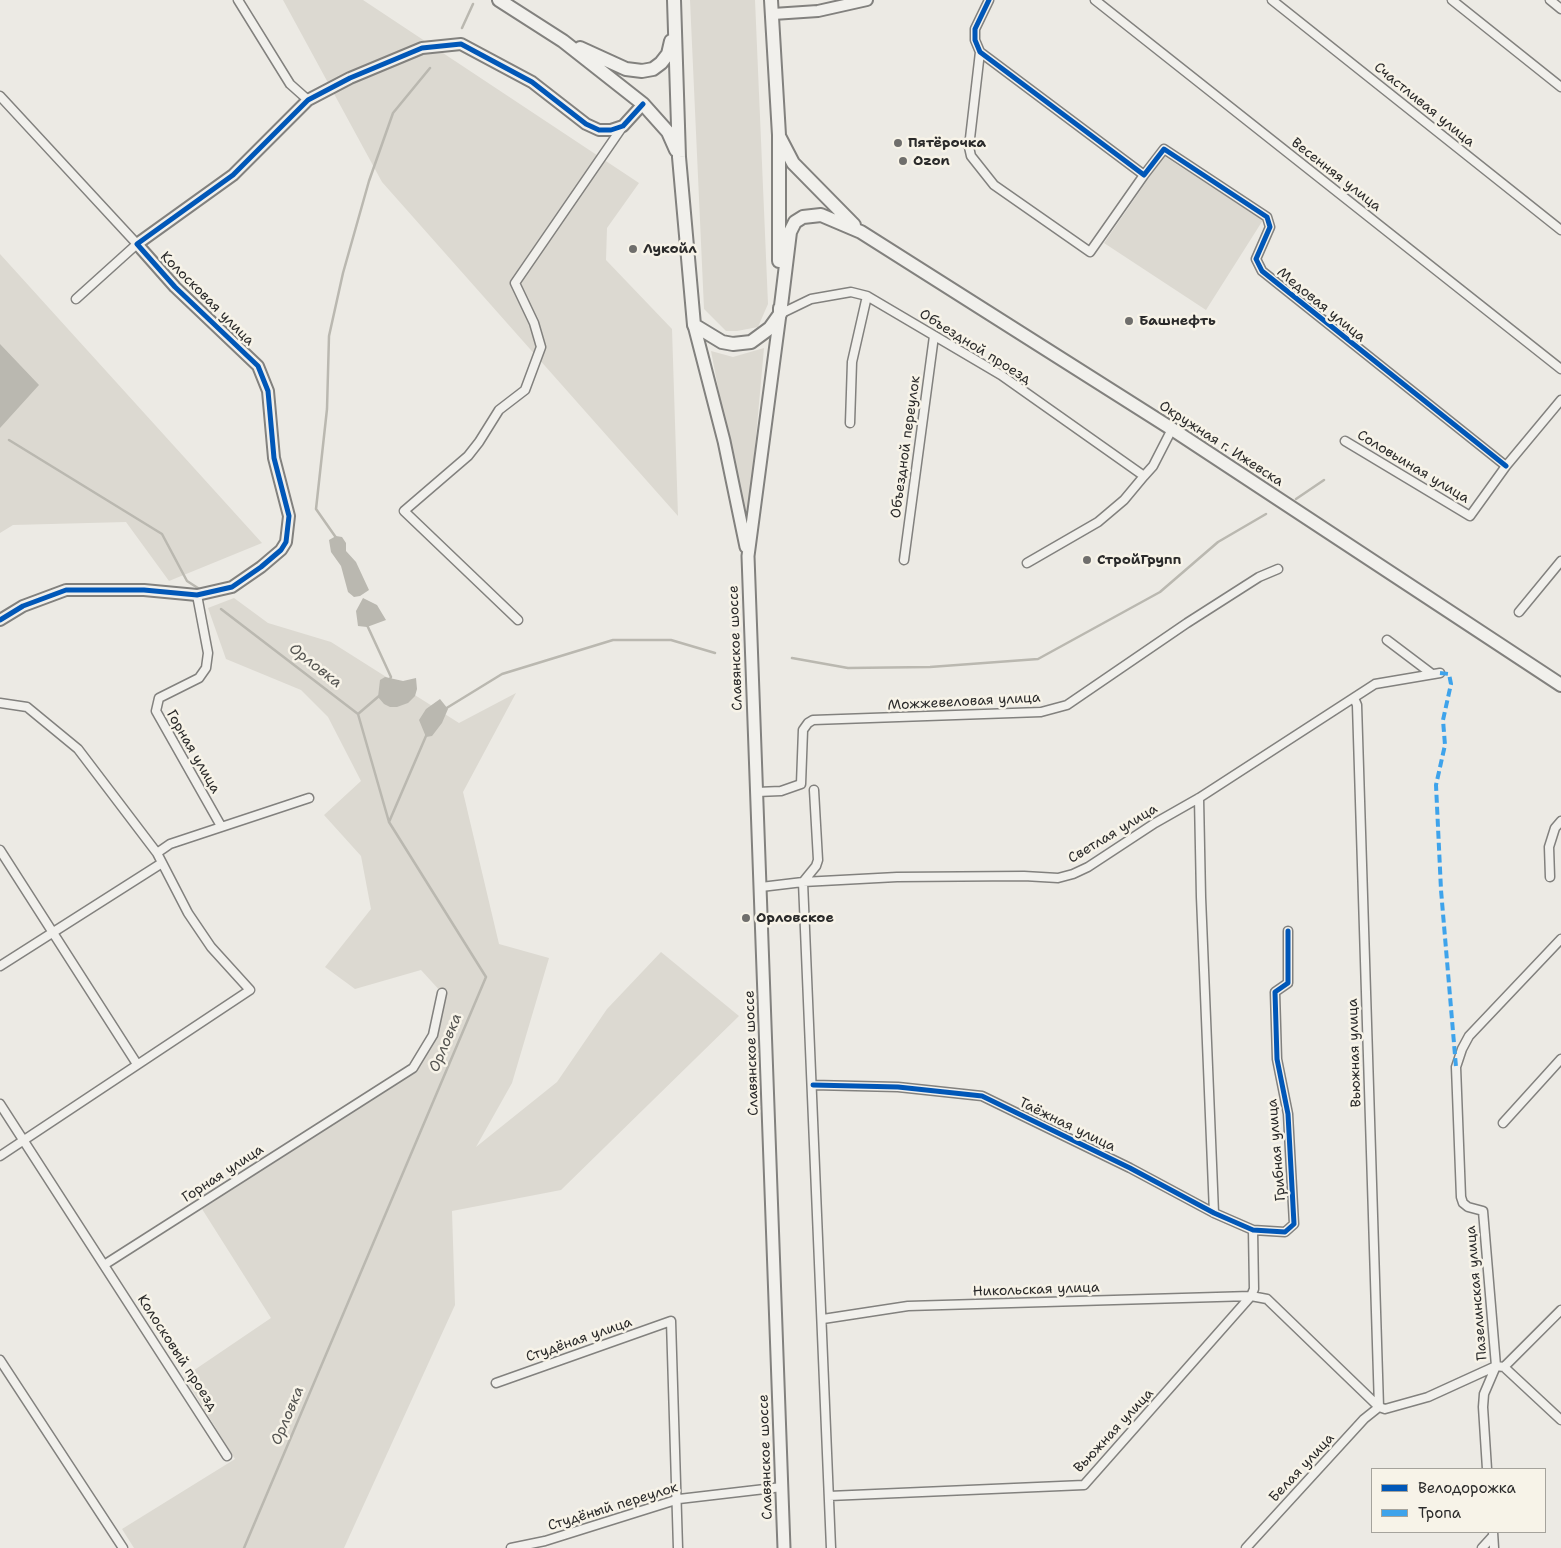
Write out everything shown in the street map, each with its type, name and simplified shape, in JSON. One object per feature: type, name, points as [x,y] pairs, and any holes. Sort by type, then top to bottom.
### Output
[{"type":"main road","points":[[499,0],[563,41],[643,104],[668,132],[679,157]]},
{"type":"main road","points":[[674,0],[679,157],[694,325],[722,342],[741,344],[751,342],[766,333],[780,314],[779,135],[771,0]]},
{"type":"main road","points":[[563,41],[626,69],[642,71],[653,69],[661,64],[668,54],[674,14]]},
{"type":"main road","name":"Окружная г. Ижевска","points":[[779,135],[793,163],[861,232]]},
{"type":"main road","name":"Окружная г. Ижевска","points":[[780,314],[790,232],[795,222],[803,217],[821,216],[861,232],[1172,429],[1561,684]]},
{"type":"main road","name":"Славянское шоссе","points":[[748,556],[780,314]]},
{"type":"main road","name":"Славянское шоссе","points":[[694,325],[724,441],[748,556],[784,1548]]},
{"type":"street","points":[[238,0],[290,84],[308,100]]},
{"type":"street","points":[[773,14],[818,11],[867,0]]},
{"type":"street","points":[[980,52],[1144,175],[1090,252],[994,185],[971,156],[969,147],[980,52],[975,40],[974,29],[989,0]]},
{"type":"street","name":"Весенняя улица","points":[[1095,0],[1561,369]]},
{"type":"street","name":"Счастливая улица","points":[[1272,0],[1561,230]]},
{"type":"street","points":[[1452,0],[1561,87]]},
{"type":"street","points":[[1550,0],[1561,9]]},
{"type":"street","points":[[76,299],[137,244],[232,175],[308,100],[422,48],[461,44],[532,82],[586,124],[599,130],[611,130],[623,126]]},
{"type":"street","name":"Колосковая улица","points":[[0,96],[175,287],[258,366],[268,391],[274,458],[287,506],[290,526],[281,550],[261,568],[232,587],[197,595]]},
{"type":"street","points":[[518,620],[404,511],[468,456],[499,410],[525,390],[541,347],[534,322],[515,283],[623,126],[643,104]]},
{"type":"street","name":"Медовая улица","points":[[1144,175],[1164,149],[1267,216],[1270,228],[1256,259],[1262,271],[1506,466]]},
{"type":"street","name":"Объездной проезд","points":[[780,314],[794,306],[811,300],[851,292],[867,296],[1001,375],[1144,476]]},
{"type":"street","points":[[850,423],[852,362],[867,296]]},
{"type":"street","name":"Объездной переулок","points":[[904,560],[934,336]]},
{"type":"street","name":"Соловьиная улица","points":[[1345,441],[1470,516],[1506,466],[1561,400]]},
{"type":"street","points":[[1027,562],[1098,522],[1124,500],[1153,466],[1172,429]]},
{"type":"street","points":[[1519,612],[1561,561]]},
{"type":"street","name":"Можжевеловая улица","points":[[757,792],[781,791],[800,784],[803,730],[813,720],[1053,710],[1067,705],[1259,577],[1278,569]]},
{"type":"street","points":[[0,620],[24,606],[66,590],[144,590],[197,595]]},
{"type":"street","name":"Горная улица","points":[[197,595],[208,653],[206,668],[199,678],[160,698],[156,711],[221,826]]},
{"type":"street","name":"Светлая улица","points":[[761,888],[804,882],[916,877],[1024,876],[1058,878],[1088,867],[1375,684],[1436,673],[1387,640]]},
{"type":"street","name":"Вьюжная улица","points":[[1354,698],[1357,705],[1380,1407]]},
{"type":"street","points":[[0,703],[28,706],[78,749],[157,853],[188,913],[211,947],[250,990],[0,1156]]},
{"type":"street","points":[[814,790],[818,860],[816,866],[804,882],[831,1548]]},
{"type":"street","points":[[157,853],[170,844],[309,798]]},
{"type":"street","points":[[1199,798],[1201,897],[1214,1213]]},
{"type":"street","points":[[1550,877],[1549,847],[1555,828],[1561,821]]},
{"type":"street","points":[[0,850],[137,1064]]},
{"type":"street","points":[[0,966],[162,863]]},
{"type":"street","name":"Грибная улица","points":[[1288,931],[1288,983],[1275,992],[1277,1059],[1288,1114],[1294,1224]]},
{"type":"street","name":"Пазелинская улица","points":[[1487,1468],[1483,1407],[1488,1381],[1500,1366],[1483,1211],[1468,1206],[1461,1197],[1456,1067],[1462,1048],[1469,1036],[1561,939]]},
{"type":"street","name":"Горная улица","points":[[104,1265],[413,1068],[433,1035],[442,993]]},
{"type":"street","points":[[1503,1123],[1561,1059]]},
{"type":"street","name":"Таёжная улица","points":[[813,1085],[898,1088],[982,1096],[1130,1168],[1214,1213],[1253,1230],[1285,1232],[1294,1224]]},
{"type":"street","points":[[0,1104],[104,1265]]},
{"type":"street","points":[[1253,1230],[1254,1289],[1251,1296],[1266,1299],[1380,1407],[1385,1408],[1428,1397],[1500,1366],[1561,1310]]},
{"type":"street","name":"Колосковый проезд","points":[[104,1265],[227,1456]]},
{"type":"street","name":"Вьюжная улица","points":[[830,1496],[1084,1485],[1251,1296]]},
{"type":"street","name":"Никольская улица","points":[[823,1319],[908,1306],[1251,1296]]},
{"type":"street","name":"Студёная улица","points":[[496,1383],[671,1321],[676,1500]]},
{"type":"street","points":[[0,1360],[123,1548]]},
{"type":"street","points":[[1500,1366],[1561,1420]]},
{"type":"street","name":"Белая улица","points":[[1246,1548],[1364,1419],[1380,1407]]},
{"type":"street","name":"Студёный переулок","points":[[511,1548],[545,1541],[676,1500],[782,1487]]},
{"type":"street","points":[[676,1500],[678,1548]]},
{"type":"street","points":[[1482,1548],[1493,1534]]},
{"type":"street","points":[[1493,1534],[1494,1548]]},
{"type":"shaded area","points":[[283,0],[363,0],[639,183],[607,228],[606,260],[672,329],[678,516],[382,182]]},
{"type":"shaded area","points":[[690,0],[755,0],[768,304],[758,327],[737,331],[726,331],[704,309]]},
{"type":"shaded area","points":[[1164,156],[1263,220],[1206,310],[1104,243]]},
{"type":"shaded area","points":[[0,254],[262,543],[169,581],[126,522],[13,525],[0,533]]},
{"type":"shaded area","points":[[0,344],[39,385],[0,428]]},
{"type":"shaded area","points":[[764,348],[747,537],[711,351],[733,357]]},
{"type":"shaded area","points":[[336,536],[342,537],[346,543],[346,551],[356,562],[369,590],[360,596],[354,597],[348,592],[341,566],[331,552],[329,540]]},
{"type":"shaded area","points":[[234,598],[268,623],[331,642],[459,723],[516,693],[463,792],[499,944],[549,958],[512,1083],[476,1147],[557,1082],[607,1009],[661,952],[739,1016],[561,1190],[452,1211],[455,1305],[344,1548],[134,1548],[122,1529],[235,1459],[184,1377],[271,1318],[202,1209],[417,1070],[437,1037],[442,993],[421,970],[355,989],[325,967],[371,909],[361,856],[324,815],[361,781],[328,717],[301,690],[226,659],[208,608]]},
{"type":"shaded area","points":[[363,598],[377,605],[386,620],[367,627],[358,626],[356,611]]},
{"type":"shaded area","points":[[385,677],[403,681],[416,678],[417,689],[415,696],[408,703],[397,707],[390,707],[384,704],[378,697],[380,680]]},
{"type":"shaded area","points":[[440,699],[448,709],[442,723],[432,736],[426,737],[419,720],[426,709]]},
{"type":"waterway","points":[[462,28],[473,4]]},
{"type":"waterway","points":[[337,539],[316,509],[327,409],[329,336],[343,273],[369,181],[393,113],[430,68]]},
{"type":"waterway","name":"Орловка","points":[[9,440],[162,534],[187,581],[201,590]]},
{"type":"waterway","points":[[1296,499],[1324,480]]},
{"type":"waterway","points":[[792,658],[848,668],[930,667],[1038,659],[1160,592],[1218,542],[1266,514]]},
{"type":"waterway","name":"Орловка","points":[[221,609],[358,714],[389,822],[486,977],[244,1548]]},
{"type":"waterway","points":[[367,625],[391,677],[390,679]]},
{"type":"waterway","points":[[445,709],[502,674],[613,640],[671,640],[715,653]]},
{"type":"waterway","points":[[358,714],[379,696]]},
{"type":"waterway","points":[[389,822],[426,736]]},
{"type":"marked path","points":[[1440,673],[1449,674],[1451,684],[1443,720],[1445,745],[1436,785],[1441,890],[1456,1067]]},
{"type":"cycle path","points":[[989,0],[975,29],[975,40],[980,52],[1144,175],[1164,149],[1267,217],[1270,227],[1256,259],[1262,271],[1506,466]]},
{"type":"cycle path","points":[[0,620],[23,606],[66,590],[144,590],[197,595],[232,587],[261,567],[281,550],[286,542],[289,516],[274,458],[268,391],[258,366],[175,287],[137,244],[233,175],[308,100],[350,78],[422,48],[461,44],[532,82],[586,124],[599,130],[611,130],[623,126],[643,104]]},
{"type":"cycle path","points":[[813,1085],[898,1087],[982,1096],[1130,1168],[1214,1213],[1253,1230],[1285,1232],[1294,1224],[1288,1114],[1277,1059],[1275,992],[1288,983],[1288,931]]},
{"type":"place","name":"Пятёрочка","points":[[898,143]]},
{"type":"place","name":"Ozon","points":[[903,161]]},
{"type":"place","name":"Лукойл","points":[[633,249]]},
{"type":"place","name":"Башнефть","points":[[1129,321]]},
{"type":"place","name":"СтройГрупп","points":[[1087,560]]},
{"type":"place","name":"Орловское","points":[[746,918]]}]
